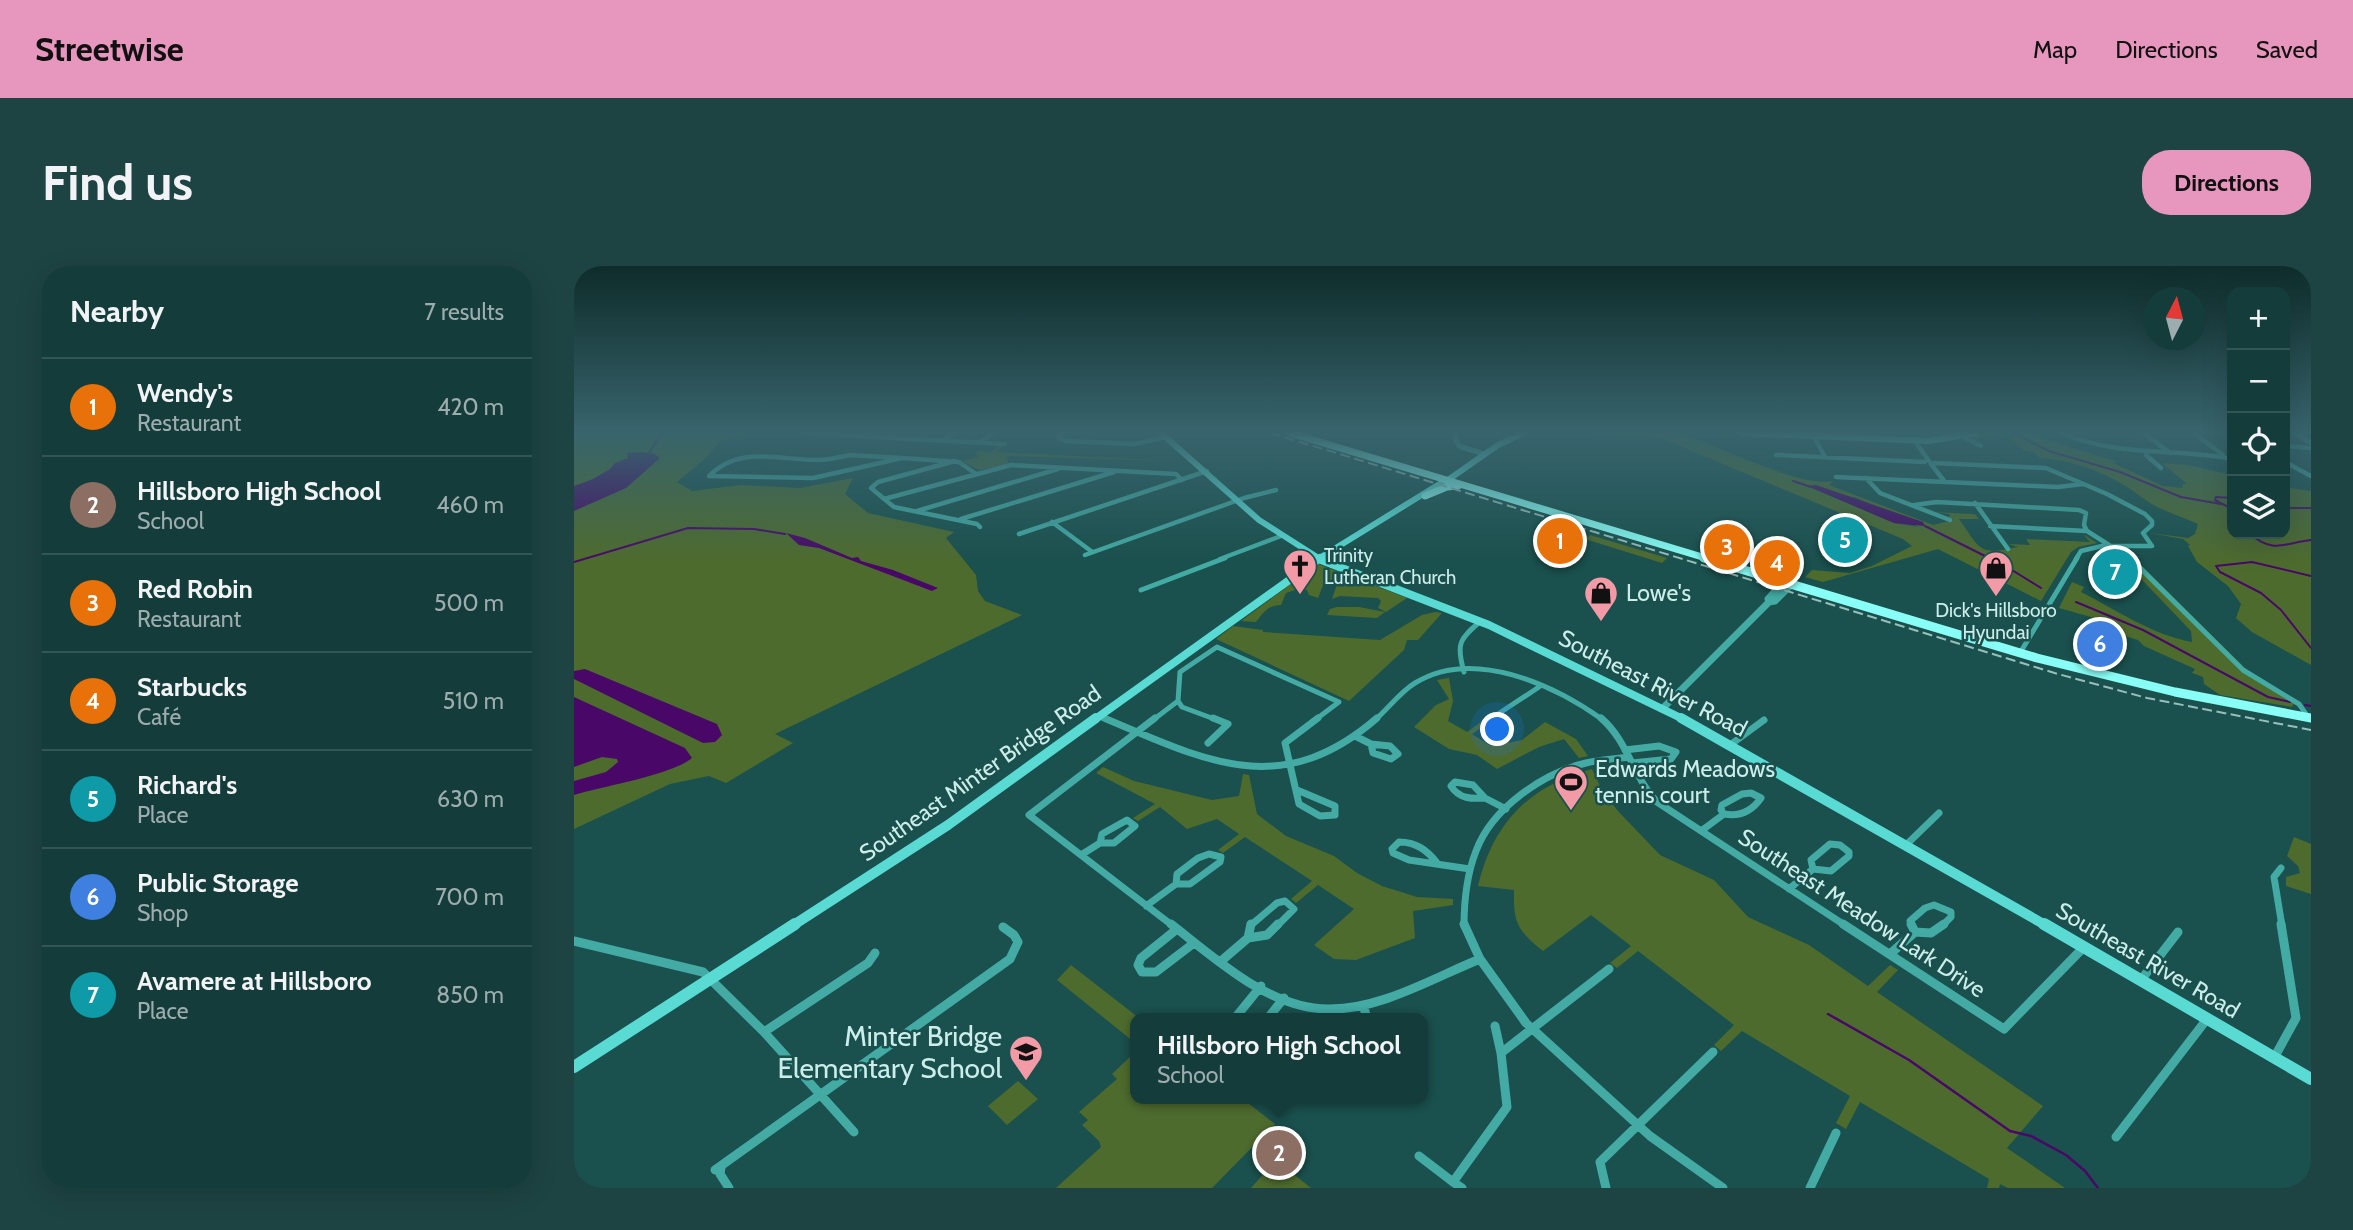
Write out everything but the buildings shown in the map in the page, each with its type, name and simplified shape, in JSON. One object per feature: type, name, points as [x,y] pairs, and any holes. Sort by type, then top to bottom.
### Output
[{"type":"main road","name":"Southeast River Road","points":[[1212,476],[1281,536],[1318,559],[1482,621],[1662,709],[1907,844],[2311,1079]]},
{"type":"main road","points":[[1434,476],[2020,653],[2152,687],[2309,718]]},
{"type":"main road","points":[[1447,480],[1453,476]]},
{"type":"main road","name":"Southeast Minter Bridge Road","points":[[1404,505],[1425,496],[1447,480]]},
{"type":"main road","name":"Southeast Minter Bridge Road","points":[[574,1067],[939,831],[1318,559],[1447,480]]},
{"type":"main road","points":[[1425,496],[1447,487],[1466,486]]},
{"type":"street","points":[[709,476],[743,476]]},
{"type":"street","points":[[744,476],[797,479],[823,476]]},
{"type":"street","points":[[902,476],[874,484],[871,488],[894,507],[980,527]]},
{"type":"street","points":[[884,499],[968,476]]},
{"type":"street","points":[[914,511],[1032,476]]},
{"type":"street","points":[[958,520],[1100,476]]},
{"type":"street","points":[[1171,476],[1182,480]]},
{"type":"street","points":[[1019,534],[1193,476]]},
{"type":"street","points":[[1941,476],[1945,482]]},
{"type":"street","points":[[2020,653],[2079,554],[2092,547],[2110,545],[2152,546],[2143,533],[2152,525],[2152,521],[2145,514],[2067,476]]},
{"type":"street","points":[[1836,477],[2058,487],[2085,484]]},
{"type":"street","points":[[1866,478],[1880,493],[1950,520]]},
{"type":"street","points":[[1085,555],[1238,500],[1276,490]]},
{"type":"street","points":[[1914,505],[1922,502],[1975,503],[2083,511],[2086,513],[2084,525],[2087,531]]},
{"type":"street","points":[[1975,503],[2008,549]]},
{"type":"street","points":[[1052,522],[1091,551]]},
{"type":"street","points":[[1990,526],[2087,531],[2133,562],[2243,670],[2299,704],[2309,718]]},
{"type":"street","points":[[1141,590],[1281,536]]},
{"type":"street","points":[[1662,709],[1769,602],[1775,601],[1788,583]]},
{"type":"street","points":[[1464,671],[1458,653],[1460,639],[1482,621]]},
{"type":"street","points":[[1208,743],[1228,724],[1182,706],[1178,701],[1180,671],[1211,648],[1219,647],[1339,702],[1285,743],[1301,807],[1326,818],[1335,815],[1335,806],[1297,790]]},
{"type":"street","name":"Southeast Meadow Lark Drive","points":[[1099,716],[1239,767],[1263,769],[1289,765],[1332,752],[1355,736],[1413,684],[1430,676],[1464,671],[1507,673],[1605,721],[1617,733],[1651,797],[2004,1029],[2084,947]]},
{"type":"street","points":[[1495,716],[1539,687]]},
{"type":"street","points":[[1178,701],[1029,815],[1220,962],[1284,998],[1314,1009],[1334,1010],[1363,1004],[1480,959]]},
{"type":"street","points":[[1730,745],[1764,720]]},
{"type":"street","points":[[1355,736],[1371,744]]},
{"type":"street","points":[[1628,757],[1661,746],[1671,747],[1676,752],[1671,759],[1628,757],[1570,768],[1533,786],[1506,809],[1483,837],[1470,870],[1464,925],[1480,959],[1516,1011],[1533,1030],[1639,1126],[1723,1188]]},
{"type":"street","points":[[1701,831],[1724,814],[1740,816],[1760,802],[1761,798],[1753,792],[1744,792],[1723,805],[1721,810],[1724,814]]},
{"type":"street","points":[[1485,798],[1506,809]]},
{"type":"street","points":[[1907,844],[1940,813]]},
{"type":"street","points":[[1081,855],[1100,843],[1114,843],[1135,830],[1135,826],[1127,820],[1122,821],[1101,834],[1100,843]]},
{"type":"street","points":[[1437,863],[1426,851],[1412,843],[1399,842],[1392,849],[1393,853],[1409,860],[1470,870]]},
{"type":"street","points":[[1789,889],[1813,869],[1831,871],[1849,856],[1849,852],[1840,845],[1830,844],[1811,860],[1813,869]]},
{"type":"street","points":[[1146,905],[1176,884],[1190,884],[1220,862],[1221,858],[1214,852],[1207,852],[1177,874],[1176,884]]},
{"type":"street","points":[[2274,1058],[2296,1018],[2274,877],[2281,868]]},
{"type":"street","points":[[1220,962],[1248,938],[1267,935],[1294,908],[1285,901],[1277,903],[1250,925],[1248,938]]},
{"type":"street","points":[[1940,904],[1951,912],[1951,917],[1934,933],[1926,935],[1915,932],[1910,921],[1928,905],[1940,904]]},
{"type":"street","points":[[729,1188],[718,1169],[731,1157],[1010,959],[1018,942],[1014,935],[1003,927]]},
{"type":"street","points":[[1177,929],[1141,958],[1138,965],[1142,972],[1156,972],[1194,943]]},
{"type":"street","points":[[1890,954],[1915,932]]},
{"type":"street","points":[[2141,980],[2178,932]]},
{"type":"street","points":[[574,941],[698,970],[711,978],[854,1132]]},
{"type":"street","points":[[764,1032],[868,963],[876,953]]},
{"type":"street","points":[[1502,1053],[1609,969]]},
{"type":"street","points":[[1240,1013],[1261,986]]},
{"type":"street","points":[[1272,1013],[1284,998]]},
{"type":"street","points":[[1363,1004],[1366,1013]]},
{"type":"street","points":[[2116,1137],[2207,1019]]},
{"type":"street","points":[[1419,1156],[1458,1185],[1507,1107],[1502,1053],[1495,1026]]},
{"type":"street","points":[[1606,1188],[1600,1162],[1713,1052]]},
{"type":"street","points":[[1810,1188],[1836,1133]]},
{"type":"green space","points":[[574,476],[684,476],[677,482],[692,491],[741,485],[800,488],[853,478],[845,494],[868,513],[954,532],[946,538],[976,575],[978,591],[985,601],[1022,615],[775,734],[793,743],[726,783],[709,776],[670,784],[574,829]]},
{"type":"green space","points":[[1752,476],[1793,476],[1833,481],[1829,485],[1933,525],[1953,520],[1949,517],[1950,514],[1932,512],[1975,514],[1979,519],[1959,519],[1977,544],[1988,550],[2018,547],[2008,544],[2030,545],[2026,539],[2090,542],[2083,534],[2097,543],[2078,547],[2071,552],[2041,601],[1938,549],[1823,582],[1805,577],[1812,570],[1850,573],[1872,566],[1912,546],[1903,539]],"holes":[[[1808,486],[1857,498],[1919,527],[1894,523]]]},
{"type":"green space","points":[[2106,476],[2141,476],[2163,486],[2183,488],[2182,485],[2186,483],[2178,476],[2227,476],[2227,539],[2290,539],[2290,488],[2311,491],[2311,665],[2252,632],[2236,618],[2241,604],[2228,586],[2197,562],[2188,546],[2190,545],[2183,539],[2150,533],[2188,538],[2195,534],[2198,524],[2150,503]]},
{"type":"green space","points":[[1590,535],[1667,558],[1662,563],[1585,539]]},
{"type":"green space","points":[[2121,558],[2135,559],[2256,679],[2295,701],[2292,707],[2220,695],[2204,684],[2203,677],[2192,673],[2195,669],[2144,646],[2138,640],[2102,629],[2105,621],[2059,608],[2072,582],[2084,587],[2081,592],[2135,621],[2163,634],[2192,642],[2191,631]]},
{"type":"green space","points":[[1318,564],[1407,598],[1386,612],[1378,608],[1381,601],[1378,598],[1340,596],[1332,599],[1337,584],[1324,583],[1318,598],[1309,595],[1307,590],[1295,590],[1286,593],[1281,605],[1269,608],[1256,622],[1241,621]]},
{"type":"green space","points":[[1359,607],[1385,612],[1377,618],[1327,615],[1330,609]]},
{"type":"green space","points":[[1442,613],[1418,640],[1407,640],[1404,650],[1349,701],[1216,639],[1233,626],[1263,632],[1380,640],[1422,615]]},
{"type":"green space","points":[[1449,678],[1453,701],[1448,721],[1467,732],[1485,719],[1490,722],[1472,734],[1491,746],[1522,740],[1545,722],[1576,739],[1588,756],[1579,758],[1564,739],[1539,747],[1497,769],[1477,755],[1449,749],[1414,727],[1436,705],[1449,699],[1437,680]]},
{"type":"green space","points":[[1103,767],[1134,781],[1212,800],[1239,796],[1243,774],[1249,775],[1257,814],[1286,836],[1334,856],[1357,873],[1382,886],[1417,897],[1453,899],[1453,905],[1413,911],[1415,938],[1356,960],[1334,959],[1314,945],[1354,909],[1318,885],[1296,903],[1291,899],[1312,881],[1245,837],[1223,853],[1218,850],[1239,834],[1217,819],[1187,829],[1160,807],[1138,821],[1133,818],[1155,804],[1096,773]]},
{"type":"green space","points":[[1592,769],[1617,810],[1660,855],[1714,880],[1748,917],[1809,945],[1868,986],[1890,965],[1898,970],[1877,992],[2043,1106],[2007,1148],[2065,1188],[2008,1188],[2000,1184],[1999,1188],[1987,1188],[1989,1179],[1860,1102],[1846,1129],[1836,1123],[1850,1096],[1742,1031],[1721,1051],[1714,1045],[1734,1025],[1638,951],[1617,968],[1610,963],[1631,946],[1591,915],[1543,951],[1535,944],[1523,932],[1516,919],[1514,890],[1478,886],[1485,864],[1493,844],[1517,810],[1550,786]]},
{"type":"green space","points":[[2294,837],[2311,844],[2311,894],[2286,886],[2286,877],[2300,873],[2298,866],[2287,856]]},
{"type":"green space","points":[[1071,965],[1133,1013],[1130,1013],[1130,1039],[1057,980]]},
{"type":"green space","points":[[1130,1057],[1130,1104],[1249,1104],[1275,1124],[1212,1188],[1056,1188],[1101,1147],[1099,1141],[1082,1125],[1088,1120],[1079,1112],[1117,1079],[1112,1074]]},
{"type":"green space","points":[[1018,1081],[1038,1099],[1007,1125],[988,1106]]},
{"type":"green space","points":[[1276,1160],[1311,1188],[1251,1188]]},
{"type":"shaded area","points":[[598,476],[640,476],[626,488],[574,511],[574,486]]},
{"type":"shaded area","points":[[1816,485],[1923,522],[1925,526],[1894,523],[1807,486]]},
{"type":"shaded area","points":[[786,533],[938,588],[932,591],[819,548],[799,545]]},
{"type":"shaded area","points":[[585,669],[717,724],[722,735],[715,742],[703,743],[574,679],[574,671]]},
{"type":"shaded area","points":[[574,697],[685,748],[692,758],[654,775],[574,795],[574,781],[606,772],[618,762],[617,759],[602,757],[574,767]]},
{"type":"waterway","points":[[2130,476],[2181,497],[2221,504]]},
{"type":"waterway","points":[[1793,481],[1811,487]]},
{"type":"waterway","points":[[2227,498],[2216,497],[2215,500],[2227,506]]},
{"type":"waterway","points":[[2290,508],[2311,508]]},
{"type":"waterway","points":[[1925,526],[2007,567],[2041,588]]},
{"type":"waterway","points":[[574,562],[688,528],[754,529],[785,534]]},
{"type":"waterway","points":[[2257,539],[2279,546],[2311,540]]},
{"type":"waterway","points":[[2311,576],[2252,562],[2216,566],[2220,572],[2261,593],[2281,610],[2311,648]]},
{"type":"waterway","points":[[2076,602],[2143,630],[2268,697],[2290,702]]},
{"type":"waterway","points":[[2305,705],[2311,706]]},
{"type":"waterway","points":[[1828,1014],[1909,1060],[2010,1131],[2031,1136],[2066,1155],[2085,1171],[2098,1188]]},
{"type":"railway","points":[[1412,476],[2058,674],[2147,698],[2311,730]]},
{"type":"place","name":"Richard's","points":[[1845,540]]},
{"type":"place","name":"Wendy's","points":[[1560,541]]},
{"type":"place","name":"Red Robin","points":[[1727,547]]},
{"type":"place","name":"Starbucks","points":[[1777,563]]},
{"type":"place","name":"Avamere at Hillsboro","points":[[2115,572]]},
{"type":"place","name":"Trinity Lutheran Church","points":[[1300,596]]},
{"type":"place","name":"Dick's Hillsboro Hyundai","points":[[1996,598]]},
{"type":"place","name":"Lowe's","points":[[1601,623]]},
{"type":"place","name":"Public Storage","points":[[2100,644]]},
{"type":"place","name":"Edwards Meadows tennis court","points":[[1571,812]]},
{"type":"place","name":"Minter Bridge Elementary School","points":[[1026,1082]]},
{"type":"place","name":"Hillsboro High School","points":[[1279,1153]]}]
